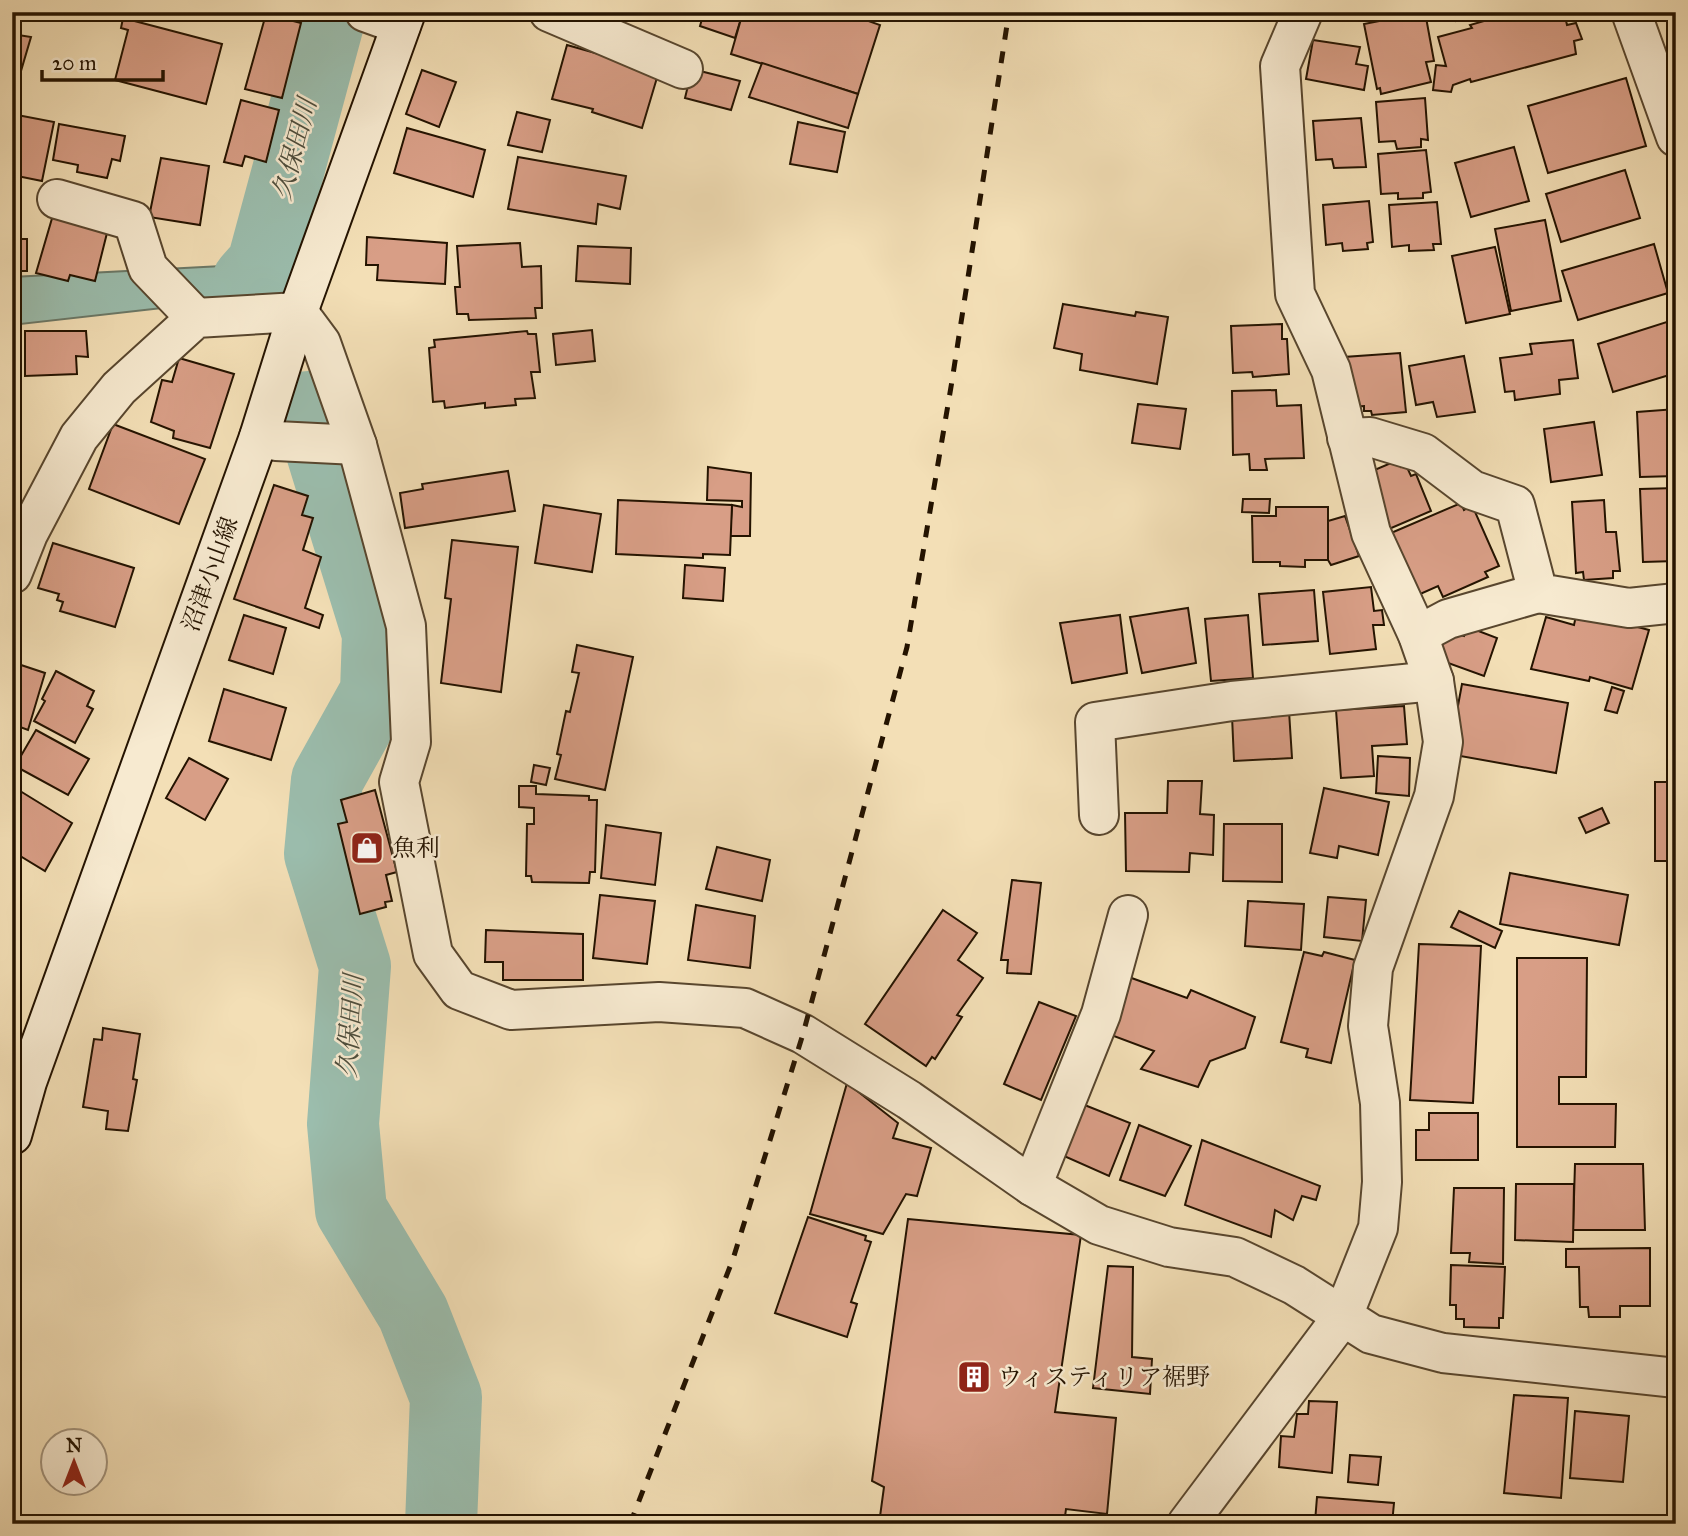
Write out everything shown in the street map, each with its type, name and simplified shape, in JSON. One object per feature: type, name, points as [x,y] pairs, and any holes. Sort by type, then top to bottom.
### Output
[{"type":"street","points":[[365,12],[403,19]]},
{"type":"street","points":[[549,12],[683,69]]},
{"type":"street","points":[[1187,1524],[1343,1316],[1378,1228],[1382,1182],[1380,1103],[1368,1027],[1373,968],[1434,796],[1443,742],[1434,681],[1419,635],[1371,533],[1331,370],[1295,294],[1280,66],[1304,12]]},
{"type":"street","points":[[1631,12],[1676,137]]},
{"type":"street","name":"沼津小山線","points":[[12,1135],[27,1082],[268,439],[298,312],[403,19]]},
{"type":"street","points":[[57,199],[133,221],[148,268],[192,314]]},
{"type":"street","points":[[12,574],[28,534],[79,437],[119,388],[192,314],[298,312],[321,343],[357,445],[406,626],[411,742],[399,782],[433,954],[459,990],[511,1010],[659,1002],[745,1008],[803,1034],[909,1100],[1032,1186],[1099,1225],[1169,1247],[1235,1256],[1294,1285],[1371,1334],[1443,1353],[1676,1378]]},
{"type":"street","points":[[1347,438],[1370,437],[1423,453],[1472,490],[1515,506],[1538,593]]},
{"type":"street","points":[[268,439],[357,445]]},
{"type":"street","points":[[1419,635],[1448,619],[1538,593],[1629,608],[1676,603]]},
{"type":"street","points":[[1099,815],[1095,722],[1232,701],[1434,681]]},
{"type":"street","points":[[1032,1186],[1101,1014],[1129,915]]},
{"type":"shaded area","points":[[263,264],[233,300],[12,325],[12,277]]},
{"type":"building","points":[[704,12],[743,12],[735,38],[700,26]]},
{"type":"building","points":[[743,12],[843,12],[880,25],[858,94],[731,54]]},
{"type":"building","points":[[1425,12],[1434,61],[1426,62],[1431,82],[1381,94],[1380,88],[1377,89],[1364,24]]},
{"type":"building","points":[[1452,12],[1475,12],[1456,21]]},
{"type":"building","points":[[1515,12],[1564,12],[1567,25],[1576,23],[1582,39],[1574,41],[1576,54],[1471,82],[1470,79],[1453,85],[1451,92],[1433,90],[1436,65],[1446,66],[1438,37]]},
{"type":"building","points":[[266,14],[301,23],[282,98],[245,89]]},
{"type":"building","points":[[123,18],[222,44],[206,104],[115,80],[128,30],[121,28]]},
{"type":"building","points":[[12,34],[31,37],[18,81],[12,80]]},
{"type":"building","points":[[1313,40],[1360,47],[1356,64],[1368,66],[1364,90],[1306,79]]},
{"type":"building","points":[[567,45],[659,71],[642,128],[592,112],[593,109],[552,99]]},
{"type":"building","points":[[762,63],[858,94],[848,128],[749,97]]},
{"type":"building","points":[[692,69],[740,81],[731,110],[685,98]]},
{"type":"building","points":[[422,70],[456,82],[439,127],[406,114]]},
{"type":"building","points":[[1626,78],[1646,146],[1548,173],[1528,106]]},
{"type":"building","points":[[1425,98],[1428,140],[1421,139],[1421,147],[1397,149],[1395,141],[1379,142],[1376,102]]},
{"type":"building","points":[[241,100],[279,110],[266,162],[245,156],[242,166],[224,162]]},
{"type":"building","points":[[517,112],[550,120],[542,152],[508,145]]},
{"type":"building","points":[[12,114],[54,122],[42,181],[12,175]]},
{"type":"building","points":[[1361,118],[1366,167],[1334,168],[1332,159],[1316,160],[1313,121]]},
{"type":"building","points":[[798,122],[845,132],[837,172],[790,164]]},
{"type":"building","points":[[59,124],[125,136],[120,161],[112,159],[107,178],[77,172],[78,165],[53,160]]},
{"type":"building","points":[[407,128],[485,150],[473,197],[394,173]]},
{"type":"building","points":[[1514,147],[1529,201],[1471,217],[1455,163]]},
{"type":"building","points":[[1426,150],[1431,192],[1423,193],[1423,198],[1398,199],[1398,193],[1381,194],[1378,154]]},
{"type":"building","points":[[518,157],[626,176],[620,209],[598,204],[596,224],[508,209]]},
{"type":"building","points":[[161,158],[209,166],[200,225],[149,217]]},
{"type":"building","points":[[1625,170],[1640,218],[1561,242],[1546,194]]},
{"type":"building","points":[[1369,201],[1373,242],[1367,243],[1368,249],[1343,251],[1342,243],[1326,245],[1323,205]]},
{"type":"building","points":[[1437,202],[1441,244],[1433,244],[1434,250],[1409,251],[1409,245],[1392,247],[1389,205]]},
{"type":"building","points":[[12,210],[17,210],[17,239],[27,239],[27,271],[12,271]]},
{"type":"building","points":[[53,215],[108,229],[95,281],[70,275],[68,281],[36,273]]},
{"type":"building","points":[[1545,220],[1561,301],[1511,311],[1495,229]]},
{"type":"building","points":[[367,237],[447,243],[445,284],[377,280],[378,265],[366,265]]},
{"type":"building","points":[[520,243],[522,267],[541,266],[542,308],[535,308],[536,318],[469,320],[468,314],[457,314],[455,287],[460,287],[457,246]]},
{"type":"building","points":[[1654,244],[1668,293],[1578,320],[1562,271]]},
{"type":"building","points":[[578,246],[631,248],[630,284],[576,281]]},
{"type":"building","points":[[1495,247],[1510,314],[1466,323],[1452,256]]},
{"type":"building","points":[[1063,304],[1135,316],[1136,312],[1168,317],[1157,384],[1080,370],[1082,354],[1054,348]]},
{"type":"building","points":[[1676,319],[1676,373],[1613,392],[1598,344]]},
{"type":"building","points":[[1282,324],[1282,339],[1287,339],[1289,374],[1253,377],[1252,372],[1233,373],[1231,326]]},
{"type":"building","points":[[592,330],[595,361],[556,365],[553,334]]},
{"type":"building","points":[[25,331],[86,331],[88,357],[76,356],[77,374],[25,376]]},
{"type":"building","points":[[527,331],[528,334],[536,334],[540,372],[531,372],[535,398],[515,399],[516,405],[485,408],[485,403],[445,408],[444,401],[433,402],[429,348],[435,347],[434,340]]},
{"type":"building","points":[[1573,340],[1578,378],[1559,380],[1560,394],[1515,400],[1514,391],[1505,392],[1500,358],[1532,354],[1530,344]]},
{"type":"building","points":[[1400,353],[1406,412],[1372,415],[1371,411],[1364,411],[1364,406],[1347,407],[1344,357]]},
{"type":"building","points":[[1464,356],[1475,412],[1437,417],[1433,402],[1416,405],[1409,366]]},
{"type":"building","points":[[179,358],[234,374],[210,448],[173,438],[174,431],[151,422],[162,380],[172,382]]},
{"type":"building","points":[[1276,390],[1277,406],[1301,405],[1304,458],[1265,459],[1267,470],[1250,470],[1249,454],[1233,455],[1232,391]]},
{"type":"building","points":[[1138,404],[1186,409],[1180,449],[1132,443]]},
{"type":"building","points":[[1676,409],[1676,476],[1640,477],[1637,412]]},
{"type":"building","points":[[1594,422],[1602,475],[1551,482],[1544,429]]},
{"type":"building","points":[[113,424],[205,459],[179,524],[89,489]]},
{"type":"building","points":[[12,431],[21,431],[21,479],[12,479]]},
{"type":"building","points":[[1398,460],[1401,467],[1406,465],[1411,476],[1416,474],[1431,511],[1389,529],[1358,477]]},
{"type":"building","points":[[708,467],[751,473],[750,536],[730,536],[732,505],[742,507],[742,501],[707,500]]},
{"type":"building","points":[[508,471],[515,511],[405,528],[400,493],[423,489],[422,484]]},
{"type":"building","points":[[274,485],[308,496],[302,515],[313,518],[303,550],[321,557],[305,608],[323,615],[319,628],[234,599]]},
{"type":"building","points":[[1676,488],[1676,561],[1643,562],[1640,489]]},
{"type":"building","points":[[1243,499],[1270,499],[1269,513],[1242,512]]},
{"type":"building","points":[[618,500],[732,505],[730,555],[703,554],[703,558],[616,554]]},
{"type":"building","points":[[1604,500],[1606,532],[1616,532],[1620,571],[1613,571],[1613,578],[1584,580],[1583,572],[1576,573],[1572,502]]},
{"type":"building","points":[[1461,503],[1464,510],[1472,505],[1499,566],[1485,572],[1488,577],[1443,597],[1438,586],[1418,595],[1384,536]]},
{"type":"building","points":[[544,505],[601,514],[592,572],[535,563]]},
{"type":"building","points":[[1276,507],[1328,507],[1328,560],[1305,560],[1305,567],[1280,566],[1280,562],[1253,562],[1252,516],[1276,516]]},
{"type":"building","points":[[1345,516],[1359,556],[1331,565],[1328,560],[1328,521]]},
{"type":"building","points":[[452,540],[518,547],[501,692],[441,683],[451,599],[445,598]]},
{"type":"building","points":[[53,543],[134,568],[115,627],[60,611],[63,602],[57,600],[59,594],[38,588]]},
{"type":"building","points":[[685,565],[725,568],[723,601],[683,598]]},
{"type":"building","points":[[1371,587],[1374,611],[1382,610],[1384,625],[1373,625],[1376,649],[1330,654],[1323,592]]},
{"type":"building","points":[[1314,590],[1318,641],[1263,645],[1259,594]]},
{"type":"building","points":[[1188,608],[1196,663],[1142,673],[1130,617]]},
{"type":"building","points":[[1577,611],[1649,630],[1632,689],[1590,677],[1589,681],[1531,669],[1546,617],[1574,625]]},
{"type":"building","points":[[244,615],[286,628],[273,674],[229,660]]},
{"type":"building","points":[[1120,615],[1127,673],[1072,683],[1060,623]]},
{"type":"building","points":[[1248,615],[1253,678],[1211,681],[1205,619]]},
{"type":"building","points":[[1468,627],[1497,638],[1484,676],[1437,659],[1429,641],[1453,632],[1464,636]]},
{"type":"building","points":[[577,645],[633,657],[605,790],[555,779],[566,711],[570,712],[579,673],[572,672]]},
{"type":"building","points":[[12,662],[45,673],[28,730],[12,724]]},
{"type":"building","points":[[56,671],[94,691],[87,706],[93,709],[75,743],[34,721]]},
{"type":"building","points":[[1462,684],[1568,703],[1556,773],[1449,754]]},
{"type":"building","points":[[1612,687],[1624,691],[1617,713],[1605,710]]},
{"type":"building","points":[[224,689],[286,708],[271,760],[209,741]]},
{"type":"building","points":[[1404,706],[1407,744],[1372,746],[1374,776],[1341,778],[1336,710]]},
{"type":"building","points":[[1289,711],[1292,758],[1234,761],[1232,716]]},
{"type":"building","points":[[36,730],[89,759],[68,795],[15,766]]},
{"type":"building","points":[[1378,756],[1410,758],[1409,796],[1376,793]]},
{"type":"building","points":[[189,758],[228,779],[205,820],[166,798]]},
{"type":"building","points":[[534,765],[550,768],[546,785],[531,782]]},
{"type":"building","points":[[1168,781],[1202,781],[1200,814],[1214,815],[1213,855],[1190,853],[1189,872],[1126,871],[1125,813],[1167,813]]},
{"type":"building","points":[[1655,782],[1676,782],[1676,861],[1655,861]]},
{"type":"building","points":[[12,786],[72,823],[45,871],[12,851]]},
{"type":"building","points":[[519,786],[536,786],[536,794],[589,796],[589,800],[597,800],[595,872],[590,872],[589,883],[532,882],[531,876],[526,876],[527,824],[534,824],[534,808],[519,807]]},
{"type":"building","points":[[1324,788],[1389,802],[1378,855],[1339,846],[1337,858],[1310,853]]},
{"type":"building","name":"魚利","points":[[375,790],[397,872],[386,875],[392,901],[385,902],[386,907],[360,914],[338,824],[347,822],[341,800]]},
{"type":"building","points":[[1602,808],[1609,823],[1586,833],[1579,818]]},
{"type":"building","points":[[1224,824],[1282,824],[1282,882],[1223,881]]},
{"type":"building","points":[[606,825],[661,833],[655,885],[601,878]]},
{"type":"building","points":[[717,847],[770,860],[762,901],[706,889]]},
{"type":"building","points":[[1510,873],[1628,895],[1619,945],[1500,924]]},
{"type":"building","points":[[1012,880],[1041,883],[1031,974],[1007,973],[1008,960],[1001,960]]},
{"type":"building","points":[[600,895],[655,901],[647,964],[593,958]]},
{"type":"building","points":[[1328,897],[1366,900],[1362,941],[1324,937]]},
{"type":"building","points":[[1248,901],[1304,904],[1301,950],[1245,946]]},
{"type":"building","points":[[696,905],[755,916],[750,968],[688,960]]},
{"type":"building","points":[[943,910],[977,933],[958,960],[983,978],[957,1015],[962,1017],[935,1059],[932,1057],[926,1066],[865,1024]]},
{"type":"building","points":[[1459,911],[1502,931],[1495,948],[1451,927]]},
{"type":"building","points":[[486,930],[583,934],[583,980],[503,980],[503,962],[485,962]]},
{"type":"building","points":[[1419,944],[1481,946],[1473,1103],[1410,1100]]},
{"type":"building","points":[[1304,952],[1322,956],[1324,952],[1355,960],[1331,1063],[1306,1057],[1308,1049],[1281,1042]]},
{"type":"building","points":[[1517,958],[1587,958],[1586,1077],[1559,1077],[1559,1104],[1616,1104],[1615,1147],[1517,1147]]},
{"type":"building","points":[[1126,976],[1187,998],[1191,990],[1255,1017],[1245,1048],[1210,1061],[1198,1087],[1141,1069],[1154,1051],[1103,1032]]},
{"type":"building","points":[[1039,1002],[1076,1016],[1041,1100],[1004,1084]]},
{"type":"building","points":[[103,1028],[140,1034],[133,1079],[137,1080],[128,1131],[106,1129],[108,1111],[83,1107],[94,1039],[102,1040]]},
{"type":"building","points":[[847,1083],[898,1123],[893,1138],[931,1148],[917,1196],[906,1194],[883,1234],[810,1214]]},
{"type":"building","points":[[1077,1102],[1130,1123],[1109,1176],[1055,1152]]},
{"type":"building","points":[[1429,1113],[1478,1113],[1478,1160],[1416,1160],[1416,1130],[1429,1130]]},
{"type":"building","points":[[1139,1125],[1191,1146],[1165,1196],[1120,1180]]},
{"type":"building","points":[[1202,1140],[1320,1186],[1316,1200],[1302,1196],[1293,1220],[1275,1210],[1271,1237],[1185,1205]]},
{"type":"building","points":[[1575,1164],[1643,1164],[1645,1230],[1573,1230]]},
{"type":"building","points":[[1516,1184],[1574,1184],[1573,1242],[1515,1240]]},
{"type":"building","points":[[1454,1188],[1504,1188],[1503,1264],[1469,1262],[1470,1253],[1451,1253]]},
{"type":"building","points":[[808,1217],[866,1236],[865,1240],[871,1242],[851,1302],[857,1304],[847,1337],[775,1313]]},
{"type":"building","name":"ウィスティリア裾野","points":[[908,1219],[1081,1235],[1055,1412],[1116,1418],[1107,1514],[1066,1509],[1064,1524],[879,1524],[884,1487],[872,1481]]},
{"type":"building","points":[[1673,1239],[1676,1239],[1676,1324],[1673,1324]]},
{"type":"building","points":[[1650,1248],[1650,1306],[1620,1306],[1620,1317],[1589,1317],[1588,1307],[1580,1307],[1579,1267],[1566,1267],[1566,1249]]},
{"type":"building","points":[[1451,1265],[1505,1267],[1503,1318],[1499,1318],[1499,1328],[1464,1327],[1464,1319],[1456,1319],[1456,1305],[1450,1305]]},
{"type":"building","points":[[1108,1266],[1133,1267],[1132,1357],[1152,1359],[1150,1394],[1093,1388]]},
{"type":"building","points":[[1514,1395],[1568,1398],[1561,1498],[1504,1493]]},
{"type":"building","points":[[1309,1401],[1337,1402],[1332,1473],[1279,1467],[1281,1436],[1294,1437],[1297,1414],[1308,1414]]},
{"type":"building","points":[[1575,1411],[1629,1416],[1623,1482],[1570,1478]]},
{"type":"building","points":[[1350,1455],[1381,1457],[1378,1485],[1348,1482]]},
{"type":"building","points":[[1317,1497],[1394,1503],[1392,1524],[1259,1524],[1259,1517],[1315,1522]]},
{"type":"building","points":[[341,1516],[343,1524],[313,1524],[312,1521]]},
{"type":"waterway","name":"久保田川","points":[[248,281],[263,264],[331,12]]},
{"type":"waterway","name":"久保田川","points":[[308,407],[378,634],[376,692],[327,780],[320,854],[355,966],[343,1124],[351,1210],[413,1313],[446,1397],[441,1524]]},
{"type":"railway","points":[[630,1524],[733,1259],[803,1034],[907,647],[952,381],[1009,12]]},
{"type":"place","name":"魚利","points":[[367,848]]},
{"type":"place","name":"ウィスティリア裾野","points":[[974,1377]]}]
